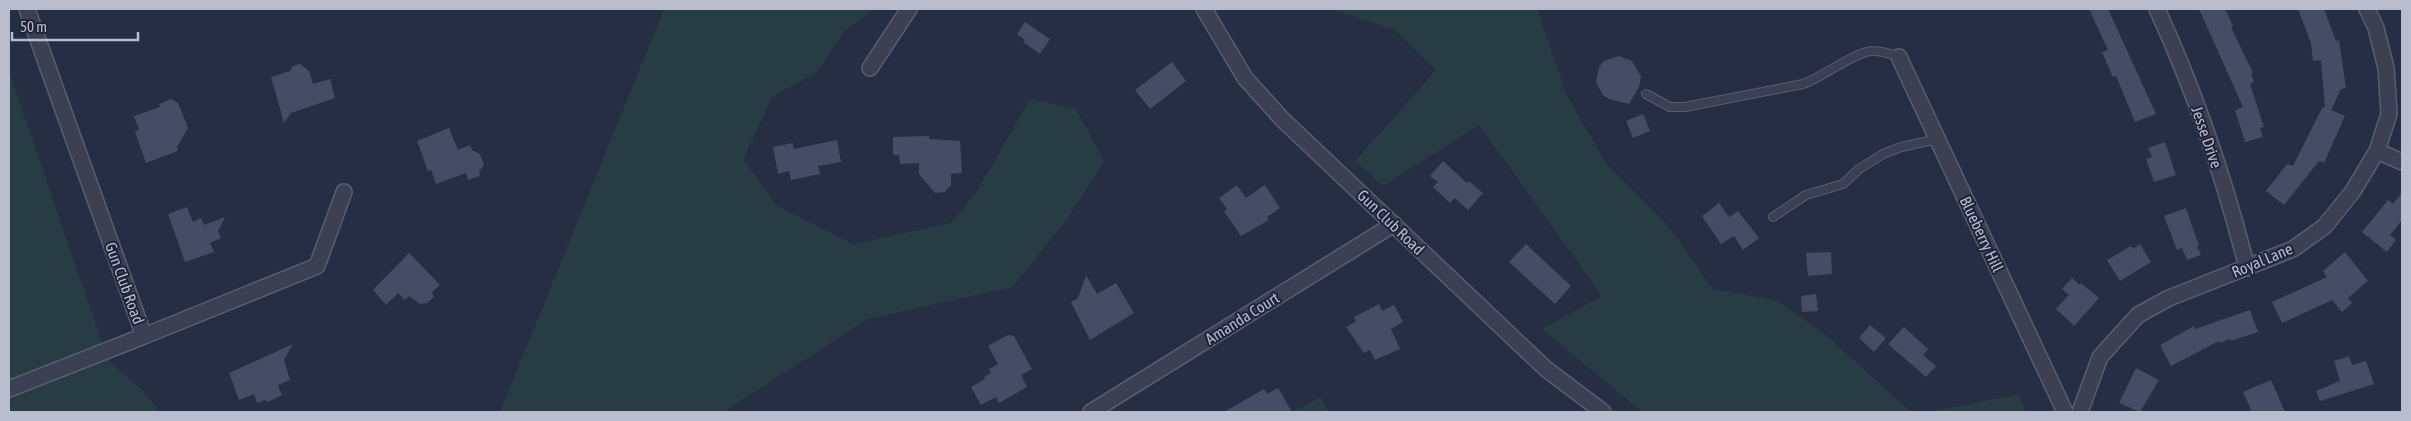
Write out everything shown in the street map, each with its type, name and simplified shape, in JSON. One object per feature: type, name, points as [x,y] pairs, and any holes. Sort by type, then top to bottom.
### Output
[{"type":"street","name":"Gun Club Road","points":[[27,9],[144,336],[317,266],[344,192]]},
{"type":"street","points":[[870,68],[909,9]]},
{"type":"street","name":"Gun Club Road","points":[[1204,9],[1245,78],[1282,119],[1546,369],[1603,412]]},
{"type":"street","name":"Jesse Drive","points":[[2157,9],[2194,98],[2234,216],[2247,268]]},
{"type":"street","name":"Royal Lane","points":[[2080,412],[2100,356],[2138,315],[2178,294],[2293,249],[2325,226],[2354,191],[2377,150],[2388,114],[2386,77],[2376,28],[2368,9]]},
{"type":"street","name":"Blueberry Hill","points":[[1899,57],[2065,412]]},
{"type":"street","points":[[2377,150],[2402,162]]},
{"type":"street","name":"Amanda Court","points":[[1091,412],[1394,224]]},
{"type":"street","points":[[9,389],[144,336]]},
{"type":"lane","points":[[1646,94],[1670,107],[1685,107],[1803,84],[1818,79],[1861,53],[1872,51],[1899,57]]},
{"type":"lane","points":[[1773,217],[1806,195],[1843,184],[1859,169],[1883,154],[1901,147],[1938,139]]},
{"type":"shaded area","points":[[664,9],[874,9],[845,30],[816,73],[773,96],[743,159],[777,206],[853,244],[951,223],[976,193],[1030,99],[1076,109],[1104,161],[1070,215],[1013,287],[868,319],[728,409],[729,412],[500,412]]},
{"type":"shaded area","points":[[1333,9],[1537,9],[1566,94],[1607,165],[1668,226],[1713,289],[1775,300],[1825,334],[1911,412],[1642,412],[1542,329],[1602,296],[1479,125],[1383,186],[1355,161],[1436,70],[1395,30]]},
{"type":"shaded area","points":[[9,71],[108,360],[142,390],[160,412],[9,412]]},
{"type":"shaded area","points":[[2019,394],[2026,412],[1929,412]]},
{"type":"shaded area","points":[[1321,397],[1328,412],[1292,412]]},
{"type":"building","points":[[2089,9],[2108,9],[2156,114],[2135,122],[2116,76],[2113,77],[2102,52],[2108,50]]},
{"type":"building","points":[[2199,9],[2225,9],[2233,26],[2231,27],[2253,73],[2251,74],[2254,82],[2250,84],[2264,127],[2260,128],[2263,137],[2245,142],[2235,110],[2243,107]]},
{"type":"building","points":[[2298,9],[2324,9],[2336,41],[2339,40],[2346,88],[2341,89],[2331,110],[2345,116],[2324,163],[2319,161],[2284,205],[2266,191],[2287,164],[2293,166],[2320,112],[2323,107],[2325,108],[2321,60],[2313,61],[2311,43]]},
{"type":"building","points":[[1025,22],[1050,39],[1040,54],[1023,42],[1025,40],[1017,34]]},
{"type":"building","points":[[1619,56],[1632,61],[1641,76],[1639,87],[1629,104],[1609,99],[1603,95],[1596,82],[1599,67],[1604,61]]},
{"type":"building","points":[[1172,62],[1186,81],[1150,109],[1135,90]]},
{"type":"building","points":[[300,64],[309,71],[313,84],[330,79],[335,98],[291,113],[284,123],[271,77],[290,71],[293,66]]},
{"type":"building","points":[[171,99],[178,103],[188,128],[177,147],[178,151],[146,163],[135,132],[139,130],[134,116],[160,107],[159,104]]},
{"type":"building","points":[[1643,114],[1650,131],[1633,138],[1626,121]]},
{"type":"building","points":[[449,128],[458,150],[470,145],[472,150],[480,154],[484,165],[479,172],[480,176],[468,180],[466,173],[436,184],[431,170],[428,171],[417,141]]},
{"type":"building","points":[[929,136],[929,139],[960,141],[962,173],[951,174],[951,185],[945,192],[935,193],[919,174],[919,163],[900,164],[899,155],[893,155],[893,137]]},
{"type":"building","points":[[837,140],[841,162],[818,166],[820,174],[791,180],[789,171],[778,174],[773,147],[793,143],[794,149]]},
{"type":"building","points":[[2165,142],[2176,175],[2154,182],[2146,159],[2152,157],[2148,148]]},
{"type":"building","points":[[1443,161],[1467,183],[1469,181],[1483,193],[1468,210],[1455,198],[1450,203],[1433,187],[1438,182],[1430,176]]},
{"type":"building","points":[[1237,185],[1246,198],[1265,185],[1280,208],[1267,217],[1269,220],[1241,236],[1224,211],[1227,209],[1219,198]]},
{"type":"building","points":[[2402,192],[2402,220],[2390,235],[2396,240],[2387,252],[2362,232],[2388,200],[2393,204]]},
{"type":"building","points":[[1719,203],[1729,217],[1738,211],[1759,238],[1743,250],[1734,236],[1721,244],[1702,216]]},
{"type":"building","points":[[187,207],[193,222],[201,218],[204,225],[225,217],[218,231],[221,238],[210,243],[214,252],[185,262],[168,214]]},
{"type":"building","points":[[2186,208],[2201,255],[2187,260],[2182,248],[2177,250],[2164,216]]},
{"type":"building","points":[[1526,244],[1571,286],[1555,304],[1509,262]]},
{"type":"building","points":[[2140,244],[2151,262],[2120,281],[2107,260],[2131,246],[2133,249]]},
{"type":"building","points":[[1831,252],[1832,274],[1808,276],[1806,253]]},
{"type":"building","points":[[2345,252],[2368,281],[2348,298],[2352,303],[2342,312],[2332,300],[2282,323],[2272,302],[2327,277],[2323,271]]},
{"type":"building","points":[[409,253],[440,285],[432,292],[434,297],[427,303],[420,304],[409,296],[405,300],[398,293],[386,305],[373,290]]},
{"type":"building","points":[[1086,275],[1097,294],[1116,283],[1134,313],[1090,340],[1071,302],[1078,298]]},
{"type":"building","points":[[2072,278],[2099,298],[2074,326],[2056,309],[2069,295],[2062,289]]},
{"type":"building","points":[[1816,294],[1818,311],[1802,312],[1801,296]]},
{"type":"building","points":[[1379,304],[1382,311],[1394,305],[1403,322],[1391,329],[1400,349],[1375,360],[1370,350],[1364,353],[1346,327],[1356,322],[1354,317]]},
{"type":"building","points":[[2250,310],[2258,332],[2231,341],[2230,339],[2220,343],[2219,341],[2171,366],[2160,345],[2194,326],[2195,329]]},
{"type":"building","points":[[1870,325],[1886,338],[1874,352],[1859,338]]},
{"type":"building","points":[[1904,327],[1928,349],[1923,355],[1936,366],[1926,377],[1888,344]]},
{"type":"building","points":[[1008,335],[1014,336],[1032,369],[1021,375],[1027,387],[999,403],[996,397],[981,405],[971,387],[985,379],[984,377],[991,373],[989,369],[998,364],[988,346]]},
{"type":"building","points":[[293,344],[284,360],[290,380],[278,385],[282,395],[268,402],[265,400],[257,403],[254,394],[239,400],[229,373]]},
{"type":"building","points":[[2349,356],[2352,365],[2366,361],[2374,384],[2320,401],[2316,391],[2340,381],[2334,361]]},
{"type":"building","points":[[2136,368],[2159,380],[2140,412],[2119,403]]},
{"type":"building","points":[[2271,380],[2285,412],[2252,412],[2243,392]]},
{"type":"building","points":[[1278,388],[1292,412],[1224,412],[1264,389],[1267,394]]}]
